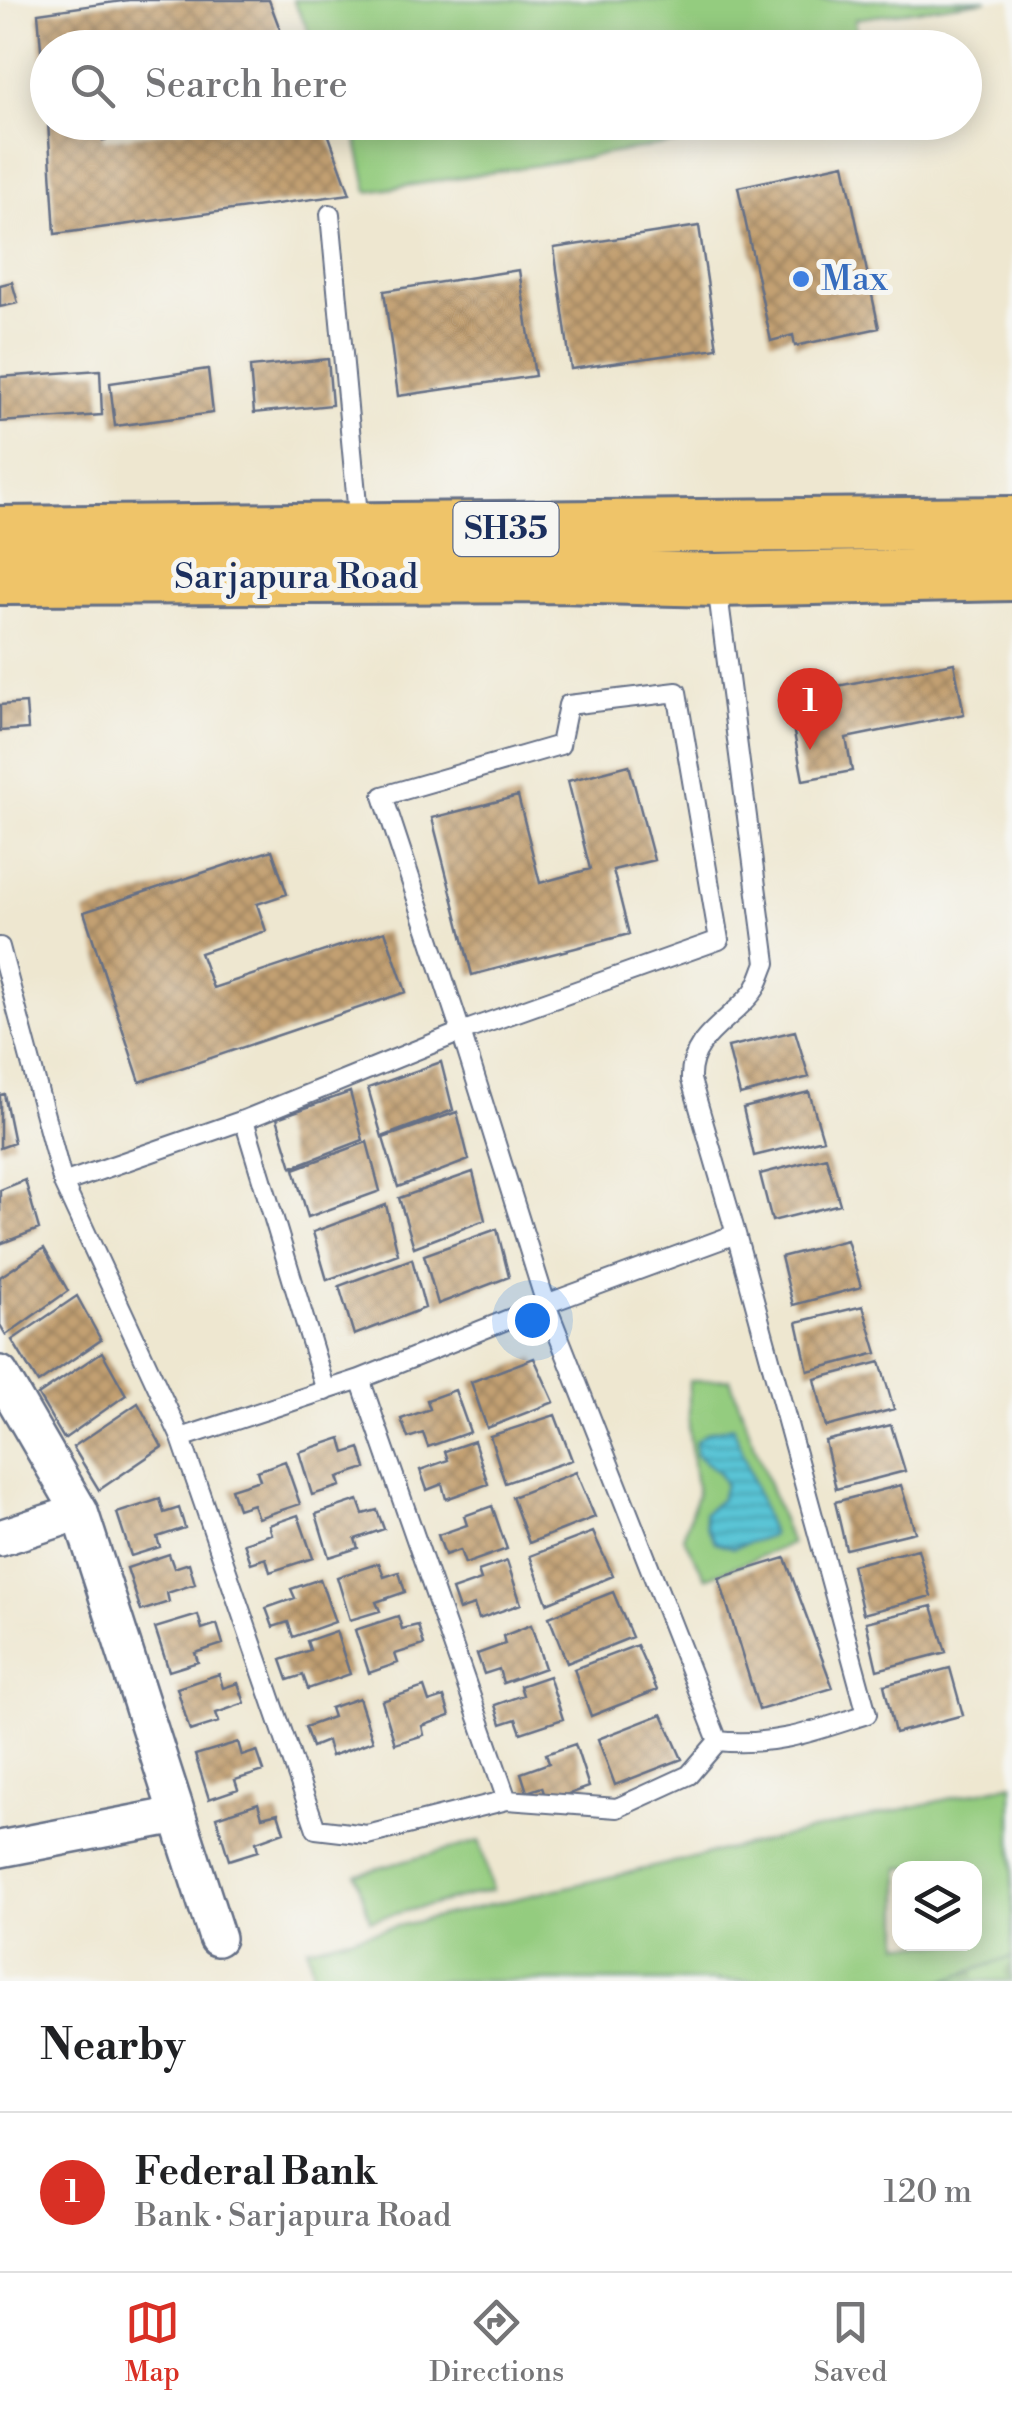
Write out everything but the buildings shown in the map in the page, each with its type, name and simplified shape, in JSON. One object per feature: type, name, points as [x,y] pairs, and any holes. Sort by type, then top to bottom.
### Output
[{"type":"main road","name":"Sarjapura Road","points":[[0,533],[1012,523]]},
{"type":"main road","name":"Sarjapura Road","points":[[0,578],[558,576],[716,580],[1012,574]]},
{"type":"street","points":[[0,1374],[80,1512],[216,1938]]},
{"type":"street","points":[[0,1538],[80,1512]]},
{"type":"street","points":[[0,1848],[177,1815]]},
{"type":"lane","points":[[330,214],[359,531]]},
{"type":"lane","points":[[716,580],[766,962],[756,990],[710,1032],[695,1052],[690,1065],[691,1080],[866,1714],[812,1732],[753,1745],[718,1742]]},
{"type":"lane","points":[[64,1183],[244,1120],[461,1032],[719,940],[677,692],[568,705],[560,745],[383,796],[461,1032],[546,1304],[718,1742]]},
{"type":"lane","points":[[0,946],[64,1183],[181,1438],[316,1829],[366,1836],[507,1800],[618,1808],[689,1774],[718,1742]]},
{"type":"lane","points":[[244,1120],[326,1391]]},
{"type":"lane","points":[[181,1438],[360,1379],[546,1304],[736,1234]]},
{"type":"lane","points":[[360,1379],[507,1800]]},
{"type":"green space","points":[[293,0],[987,0],[855,19],[857,30],[308,30]]},
{"type":"green space","points":[[357,140],[695,140],[368,192]]},
{"type":"green space","points":[[730,1379],[791,1544],[706,1578],[683,1537],[697,1495],[689,1433],[689,1381]]},
{"type":"green space","points":[[1012,1784],[1012,1957],[942,1981],[315,1981],[307,1947]]},
{"type":"green space","points":[[480,1841],[492,1890],[370,1920],[356,1874]]},
{"type":"green space","points":[[1012,1957],[1012,1981],[942,1981]]},
{"type":"water","points":[[733,1426],[772,1535],[733,1548],[715,1542],[706,1526],[704,1513],[721,1499],[725,1484],[719,1473],[696,1455],[696,1441],[707,1433]]},
{"type":"place","name":"Max","points":[[801,279]]},
{"type":"place","name":"Federal Bank","points":[[810,750]]}]
